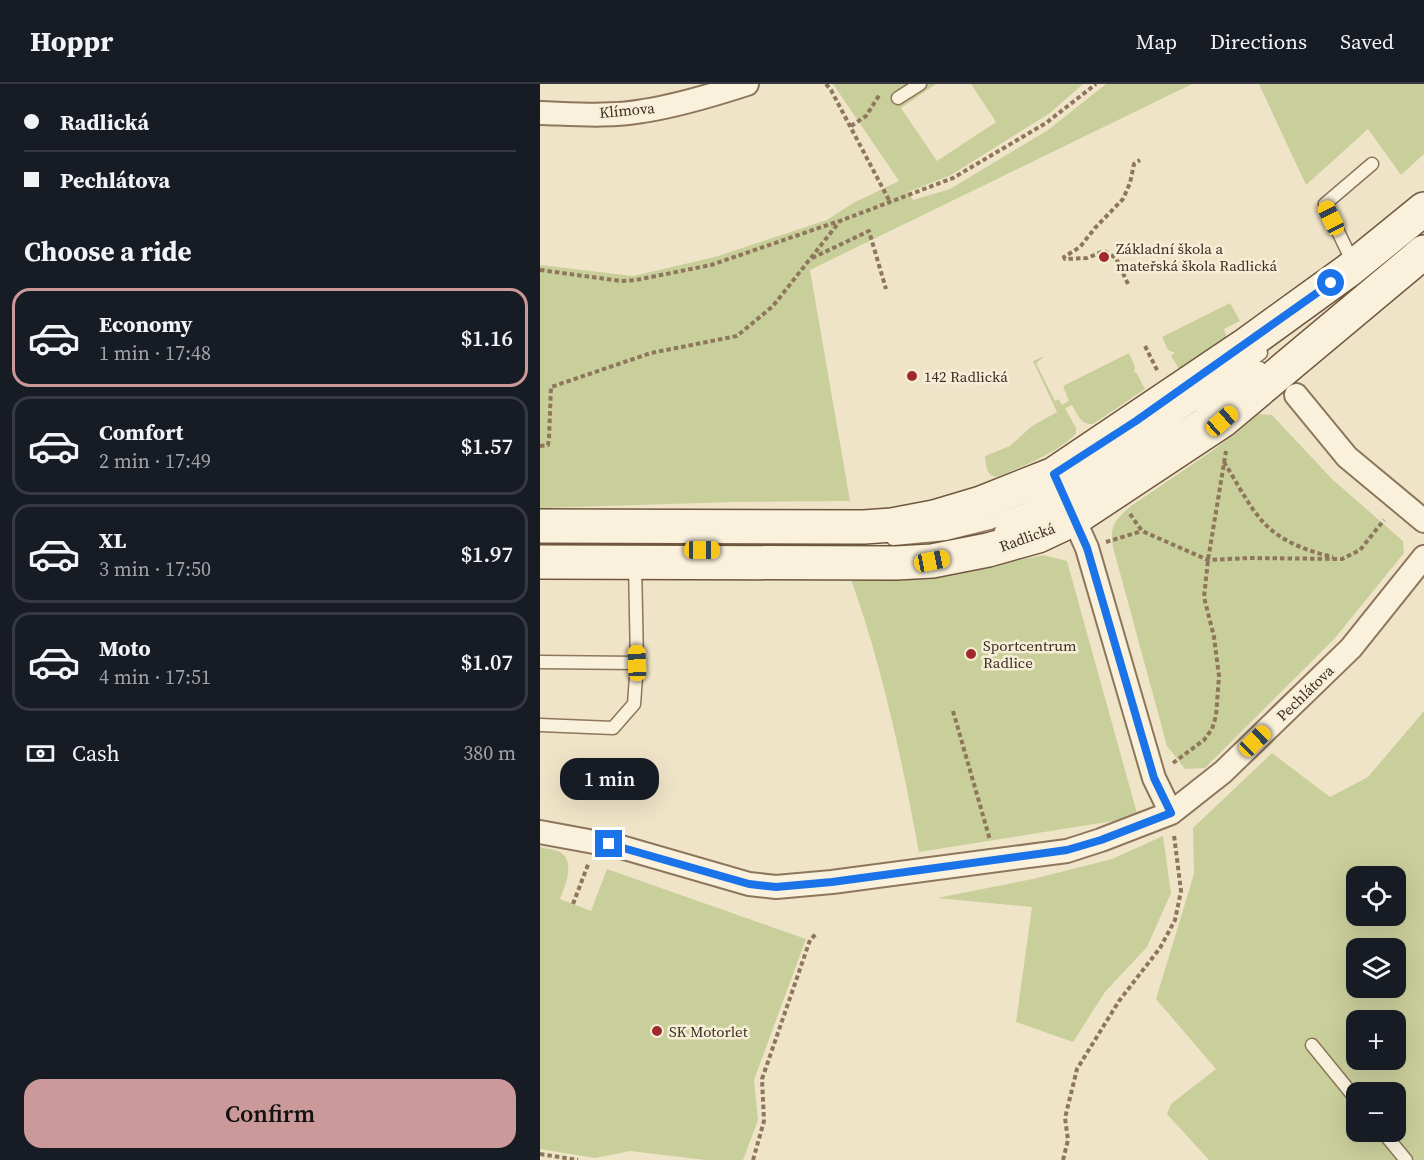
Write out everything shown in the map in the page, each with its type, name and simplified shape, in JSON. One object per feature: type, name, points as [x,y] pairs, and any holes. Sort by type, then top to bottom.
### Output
[{"type":"main road","name":"Radlická","points":[[540,562],[654,553],[896,563],[932,561],[988,550],[1038,536],[1064,497],[1136,421],[1244,346],[1367,269],[1424,209]]},
{"type":"main road","name":"Radlická","points":[[540,526],[864,527],[892,525],[934,517],[981,503],[1064,497],[1222,421],[1424,252]]},
{"type":"street","name":"Klímova","points":[[540,113],[642,112],[721,93],[747,84]]},
{"type":"street","points":[[1296,395],[1347,457],[1424,521]]},
{"type":"street","points":[[1064,497],[1087,548],[1154,778],[1171,813]]},
{"type":"street","name":"Pechlátova","points":[[540,832],[621,847],[749,884],[776,887],[832,882],[1067,850],[1101,840],[1171,813],[1223,772],[1351,648],[1424,557]]},
{"type":"lane","points":[[898,98],[920,84]]},
{"type":"lane","points":[[1372,165],[1325,204],[1367,269],[1424,238]]},
{"type":"lane","points":[[1322,305],[1424,223]]},
{"type":"lane","points":[[540,725],[613,728],[634,704],[637,663],[654,553],[878,546],[946,534],[990,523],[1064,497],[1269,354]]},
{"type":"lane","points":[[540,538],[796,539]]},
{"type":"lane","points":[[540,662],[637,663]]},
{"type":"lane","points":[[1312,1045],[1346,1087]]},
{"type":"lane","points":[[1391,1142],[1406,1160]]},
{"type":"path","points":[[826,84],[851,126],[890,202]]},
{"type":"path","points":[[540,270],[621,281],[711,265],[840,221],[953,178],[1046,123],[1096,84]]},
{"type":"path","points":[[851,126],[866,116],[882,92]]},
{"type":"path","points":[[1128,284],[1116,258],[1104,251],[1087,258],[1065,259],[1064,257],[1080,247],[1123,199],[1130,183],[1134,164],[1140,160]]},
{"type":"path","points":[[540,446],[548,444],[551,387],[651,353],[737,336],[773,306],[840,221]]},
{"type":"path","points":[[812,258],[869,231],[886,289]]},
{"type":"path","points":[[1145,346],[1156,370]]},
{"type":"path","points":[[1173,764],[1203,740],[1212,729],[1216,716],[1219,676],[1214,637],[1203,597],[1228,442]]},
{"type":"path","points":[[1224,462],[1262,521],[1275,532],[1310,551],[1342,560]]},
{"type":"path","points":[[1124,506],[1142,531],[1208,560],[1250,558],[1342,560],[1360,550],[1384,520]]},
{"type":"path","points":[[1106,542],[1142,531]]},
{"type":"path","points":[[953,711],[991,847]]},
{"type":"path","points":[[1063,1160],[1068,1140],[1065,1118],[1077,1069],[1119,1001],[1160,948],[1175,920],[1181,891],[1171,813]]},
{"type":"path","points":[[573,904],[597,842]]},
{"type":"path","points":[[753,1160],[764,1122],[762,1079],[810,940],[816,934]]},
{"type":"path","points":[[540,1154],[578,1160]]},
{"type":"green space","points":[[833,84],[936,84],[901,108],[937,161],[996,122],[971,84],[1083,84],[1050,113],[951,175],[908,192],[913,200],[950,189],[1048,130],[1106,84],[1192,84],[810,270],[850,501],[540,508],[540,265],[633,276],[715,257],[827,220],[853,203],[899,181]]},
{"type":"green space","points":[[1259,84],[1424,84],[1424,154],[1401,175],[1368,129],[1306,185]]},
{"type":"green space","points":[[1230,303],[1240,321],[1224,329],[1228,341],[1181,372],[1171,356],[1175,353],[1168,350],[1162,337]]},
{"type":"green space","points":[[1129,353],[1135,367],[1134,373],[1136,372],[1145,389],[1093,424],[1082,421],[1072,405],[1065,408],[1076,428],[1076,434],[1058,448],[1038,459],[997,477],[991,475],[986,466],[985,456],[1010,446],[1032,426],[1057,412],[1033,361],[1045,356],[1036,363],[1055,401],[1059,399],[1062,405],[1069,401],[1063,386]]},
{"type":"green space","points":[[1258,414],[1272,415],[1332,479],[1403,541],[1404,553],[1335,638],[1205,768],[1185,769],[1167,746],[1114,551],[1112,530],[1120,516],[1131,506],[1215,449]]},
{"type":"green space","name":"Sportcentrum Radlice","points":[[1043,555],[1067,561],[1138,817],[919,852],[881,678],[850,577],[943,575]]},
{"type":"green space","points":[[1424,711],[1424,1160],[1209,1160],[1167,1114],[1171,1104],[1216,1069],[1156,999],[1194,874],[1193,828],[1272,753],[1330,797],[1368,777]]},
{"type":"green space","points":[[1163,836],[1171,893],[1147,947],[1105,992],[1073,1042],[1016,1022],[1032,907],[937,898],[1033,879],[1112,859]]},
{"type":"green space","name":"SK Motorlet","points":[[540,847],[560,852],[567,861],[568,874],[560,899],[591,911],[607,869],[806,939],[754,1080],[758,1120],[743,1160],[705,1160],[630,1151],[595,1158],[540,1149]]},
{"type":"place","name":"Základní škola a mateřská škola Radlická","points":[[1104,257]]},
{"type":"place","name":"142 Radlická","points":[[912,376]]},
{"type":"place","name":"Sportcentrum Radlice","points":[[971,654]]},
{"type":"place","name":"SK Motorlet","points":[[657,1031]]},
{"type":"route","points":[[609,844],[749,884],[776,887],[832,882],[1067,850],[1101,840],[1171,813],[1154,778],[1087,548],[1054,474],[1136,421],[1331,283]]}]
